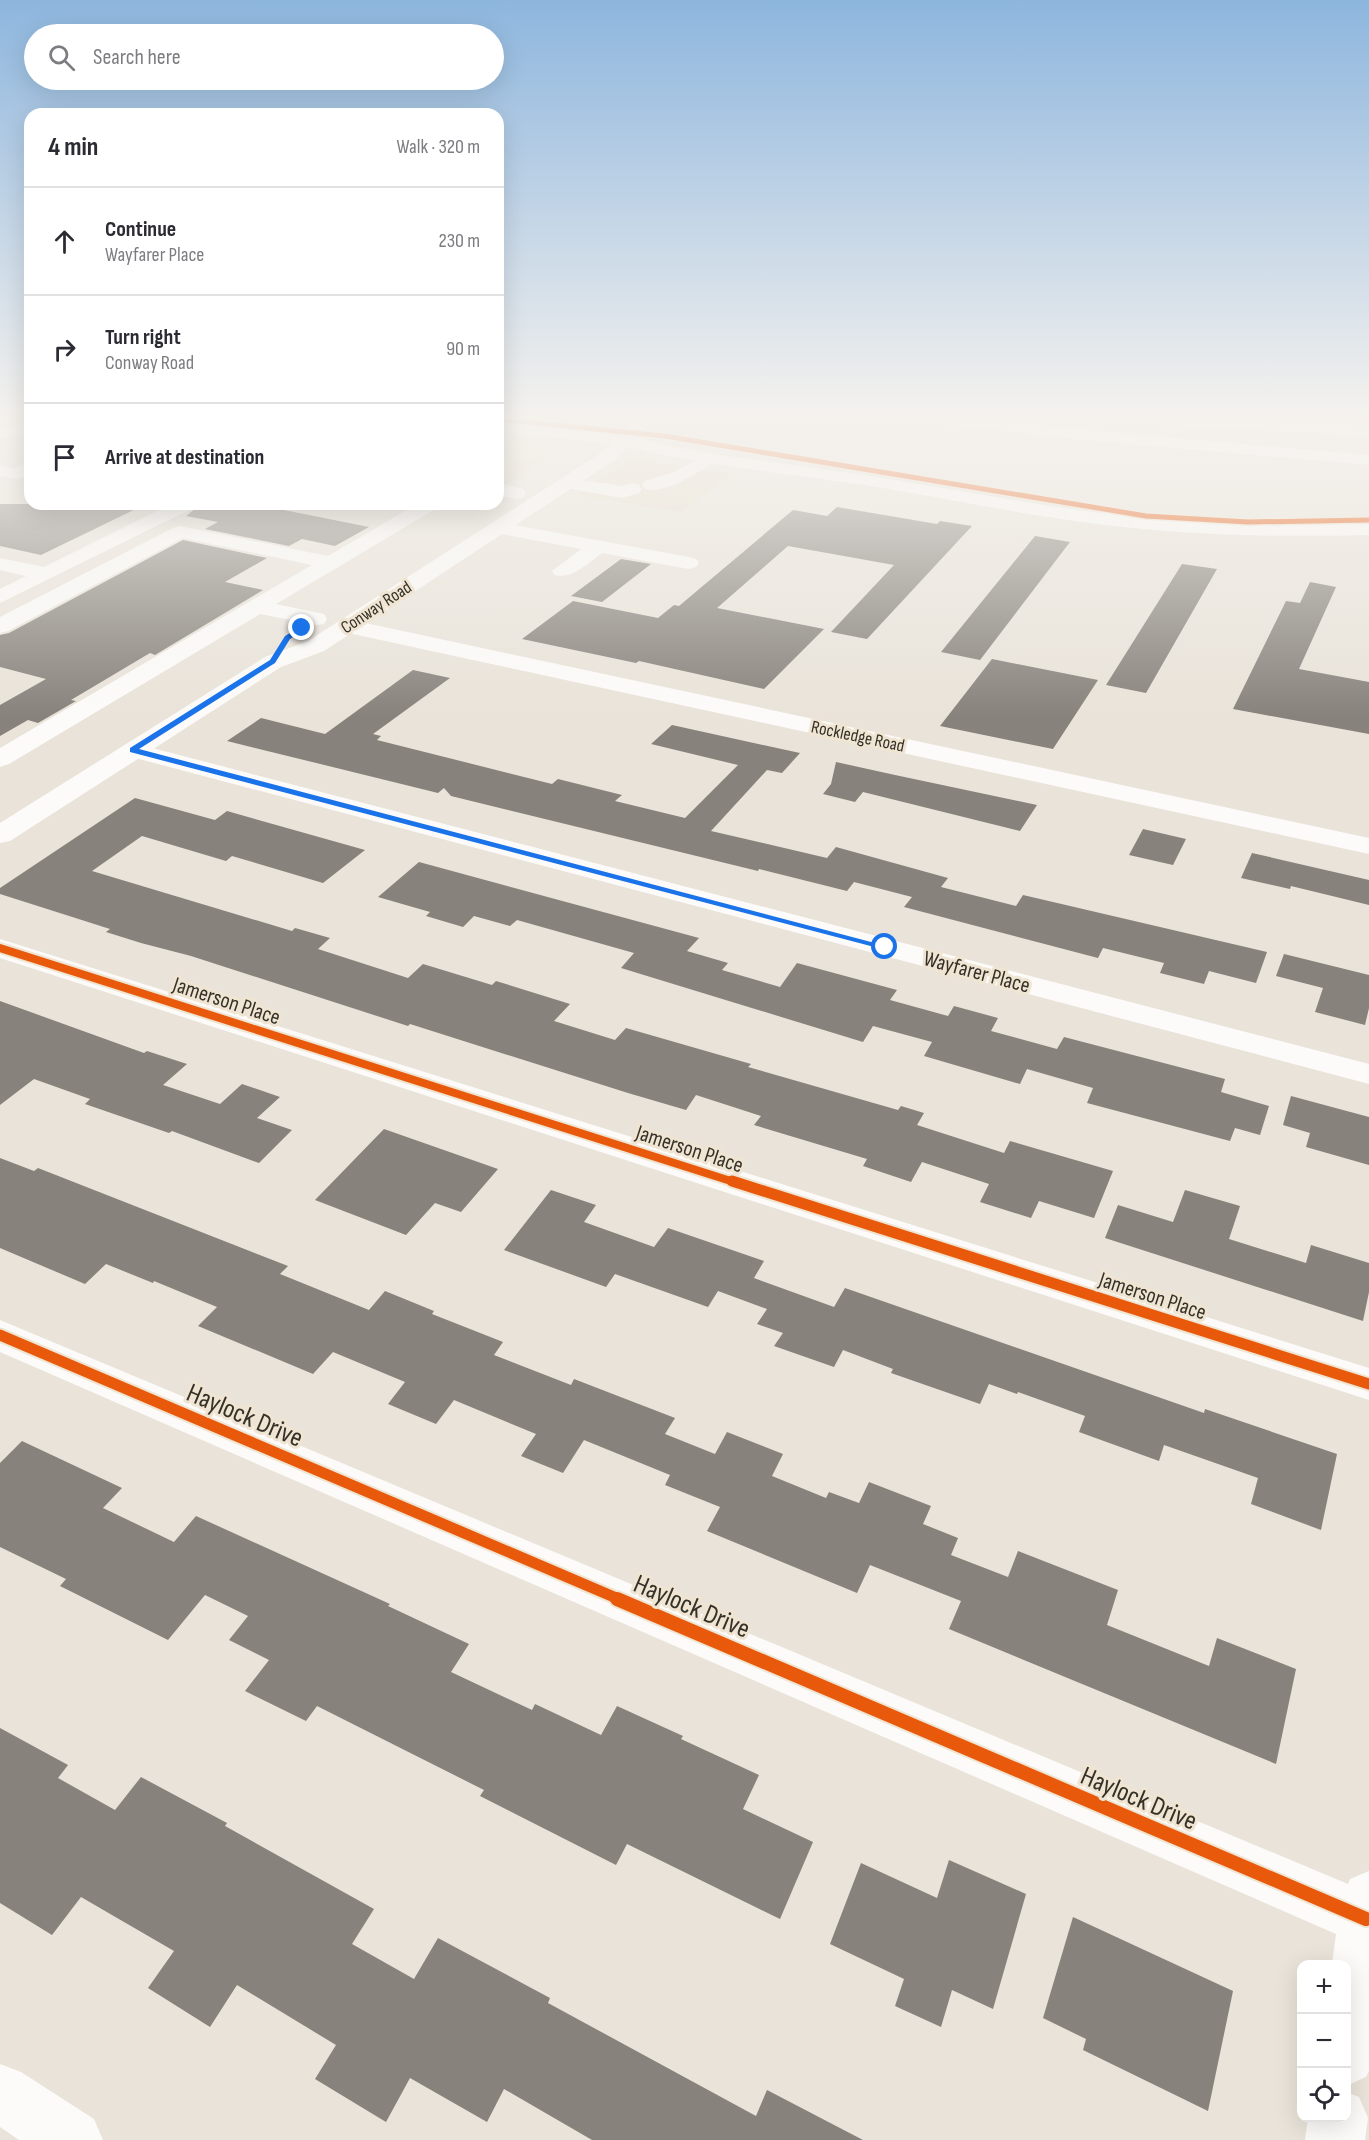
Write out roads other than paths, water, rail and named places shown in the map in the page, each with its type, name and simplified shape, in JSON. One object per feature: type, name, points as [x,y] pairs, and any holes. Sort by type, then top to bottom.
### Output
[{"type":"main road","points":[[0,597],[160,517]]},
{"type":"main road","points":[[0,759],[260,607],[408,517]]},
{"type":"main road","name":"Conway Road","points":[[0,835],[273,662],[316,646],[341,616],[515,517]]},
{"type":"main road","points":[[1094,517],[1159,525],[1252,531],[1369,529]]},
{"type":"main road","points":[[498,528],[689,563]]},
{"type":"main road","points":[[0,626],[180,532],[331,563]]},
{"type":"main road","points":[[562,571],[598,547]]},
{"type":"main road","points":[[0,564],[47,574]]},
{"type":"main road","points":[[260,607],[316,619]]},
{"type":"main road","name":"Conway Road","points":[[273,662],[288,638],[316,619],[341,616]]},
{"type":"main road","name":"Rockledge Road","points":[[341,616],[1369,846]]},
{"type":"main road","name":"Wayfarer Place","points":[[133,750],[1369,1074]]},
{"type":"main road","name":"Jamerson Place","points":[[0,948],[1369,1384]]},
{"type":"main road","name":"Haylock Drive","points":[[0,1335],[1367,1908]]},
{"type":"main road","points":[[1351,2027],[1367,1908]]},
{"type":"main road","points":[[0,2093],[73,2140]]},
{"type":"main road","points":[[1335,2140],[1337,2122]]}]
